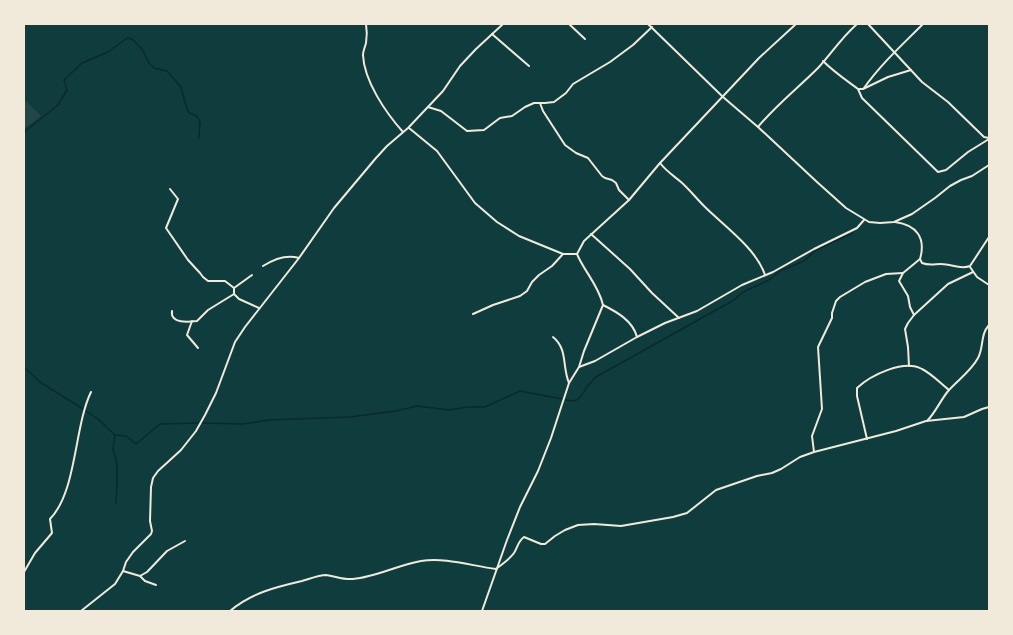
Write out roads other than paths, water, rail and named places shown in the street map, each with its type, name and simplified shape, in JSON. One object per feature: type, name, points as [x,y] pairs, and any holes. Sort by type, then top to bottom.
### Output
[{"type":"street","points":[[366,24],[367,36],[363,55],[367,73],[374,90],[389,115],[403,132]]},
{"type":"street","points":[[81,611],[115,584],[124,571],[126,562],[133,552],[151,534],[151,487],[153,478],[158,471],[181,450],[202,420],[216,393],[236,342],[259,308],[299,258],[334,208],[376,158],[428,107],[460,66],[503,24]]},
{"type":"street","points":[[569,24],[585,39]]},
{"type":"street","points":[[648,24],[723,97],[846,208],[868,222],[894,222],[911,226],[923,243],[923,250],[920,259],[903,273],[899,283],[908,296],[910,307],[914,315]]},
{"type":"street","points":[[577,254],[584,241],[629,200],[660,163],[759,58],[796,24]]},
{"type":"street","points":[[758,127],[857,24]]},
{"type":"street","points":[[868,24],[922,82],[948,102],[984,137],[989,139]]},
{"type":"street","points":[[863,89],[886,60],[895,53],[922,24]]},
{"type":"street","points":[[428,107],[441,111],[466,131],[484,130],[500,118],[512,116],[534,103],[554,102],[561,97],[572,84],[610,62],[652,28]]},
{"type":"street","points":[[492,34],[530,66]]},
{"type":"street","points":[[823,61],[836,73],[858,89],[862,98],[938,172],[946,170],[968,152],[989,139]]},
{"type":"street","points":[[858,89],[863,89],[888,77],[911,70]]},
{"type":"street","points":[[540,103],[565,145],[576,153],[588,158],[602,176],[616,183],[619,190],[629,200]]},
{"type":"street","points":[[408,128],[437,151],[475,203],[497,222],[519,236],[562,254],[577,254]]},
{"type":"street","points":[[660,163],[747,247],[763,268],[765,275]]},
{"type":"street","points":[[894,222],[912,214],[950,186],[972,176],[989,165]]},
{"type":"street","points":[[170,189],[178,199],[166,228],[167,231],[174,238],[188,260],[203,277],[208,281],[225,282],[234,288]]},
{"type":"street","points":[[579,367],[602,358],[637,337],[665,323],[697,311],[742,285],[773,272],[856,228],[864,220]]},
{"type":"street","points":[[591,234],[630,269],[652,294],[679,318]]},
{"type":"street","points":[[920,259],[922,263],[926,265],[942,264],[960,268],[970,266],[989,237]]},
{"type":"street","points":[[473,314],[493,305],[520,296],[528,291],[532,282],[552,266],[562,254]]},
{"type":"street","points":[[482,611],[496,569],[520,507],[538,471],[551,438],[569,383],[579,367],[603,305],[597,289],[577,254]]},
{"type":"street","points":[[263,266],[272,260],[279,258],[293,256],[299,258]]},
{"type":"street","points":[[970,266],[977,277],[989,285]]},
{"type":"street","points":[[909,366],[905,329],[908,323],[914,315],[948,284],[973,272]]},
{"type":"street","points":[[814,452],[812,436],[822,409],[818,347],[832,318],[832,312],[836,301],[865,282],[886,274],[903,273]]},
{"type":"street","points":[[234,288],[252,275]]},
{"type":"street","points":[[234,288],[234,294],[239,299],[259,308]]},
{"type":"street","points":[[172,311],[173,318],[177,320],[197,321],[208,310],[234,294]]},
{"type":"street","points":[[603,305],[616,311],[626,319],[633,326],[637,337]]},
{"type":"street","points":[[192,321],[187,335],[198,348]]},
{"type":"street","points":[[926,421],[948,390],[963,377],[978,358],[982,347],[982,339],[989,326]]},
{"type":"street","points":[[553,337],[560,342],[566,376],[569,383]]},
{"type":"street","points":[[867,439],[857,396],[857,388],[884,370],[909,366],[923,369],[948,390]]},
{"type":"street","points":[[24,572],[35,553],[52,533],[50,519],[56,512],[63,498],[77,449],[86,403],[91,392]]},
{"type":"street","points":[[230,611],[262,591],[326,575],[352,580],[403,565],[436,560],[496,569],[514,553],[520,540],[524,537],[541,544],[545,544],[565,530],[578,526],[594,524],[621,526],[673,517],[687,513],[716,490],[781,469],[800,457],[814,452],[896,431],[926,421],[964,417],[989,407]]},
{"type":"street","points":[[140,576],[147,572],[167,551],[185,541]]},
{"type":"street","points":[[124,571],[140,576],[145,581],[156,585]]},
{"type":"waterway","points":[[24,132],[58,105],[67,90],[64,80],[82,63],[108,52],[127,38],[132,39],[142,49],[149,63],[154,68],[167,71],[181,87],[189,113],[197,116],[200,122],[199,138]]},
{"type":"waterway","points":[[566,400],[577,400],[596,377],[734,300],[743,292],[769,280],[780,271],[804,261],[816,250],[853,233]]},
{"type":"waterway","points":[[24,367],[40,382],[83,409]]},
{"type":"waterway","points":[[203,423],[243,424],[269,420],[350,417],[396,411],[417,406],[449,410],[468,407],[485,407],[520,391],[562,399]]},
{"type":"waterway","points":[[86,411],[98,419],[115,435],[126,436],[136,444],[160,424],[198,423]]},
{"type":"waterway","points":[[115,435],[113,449],[117,464],[116,503]]}]
